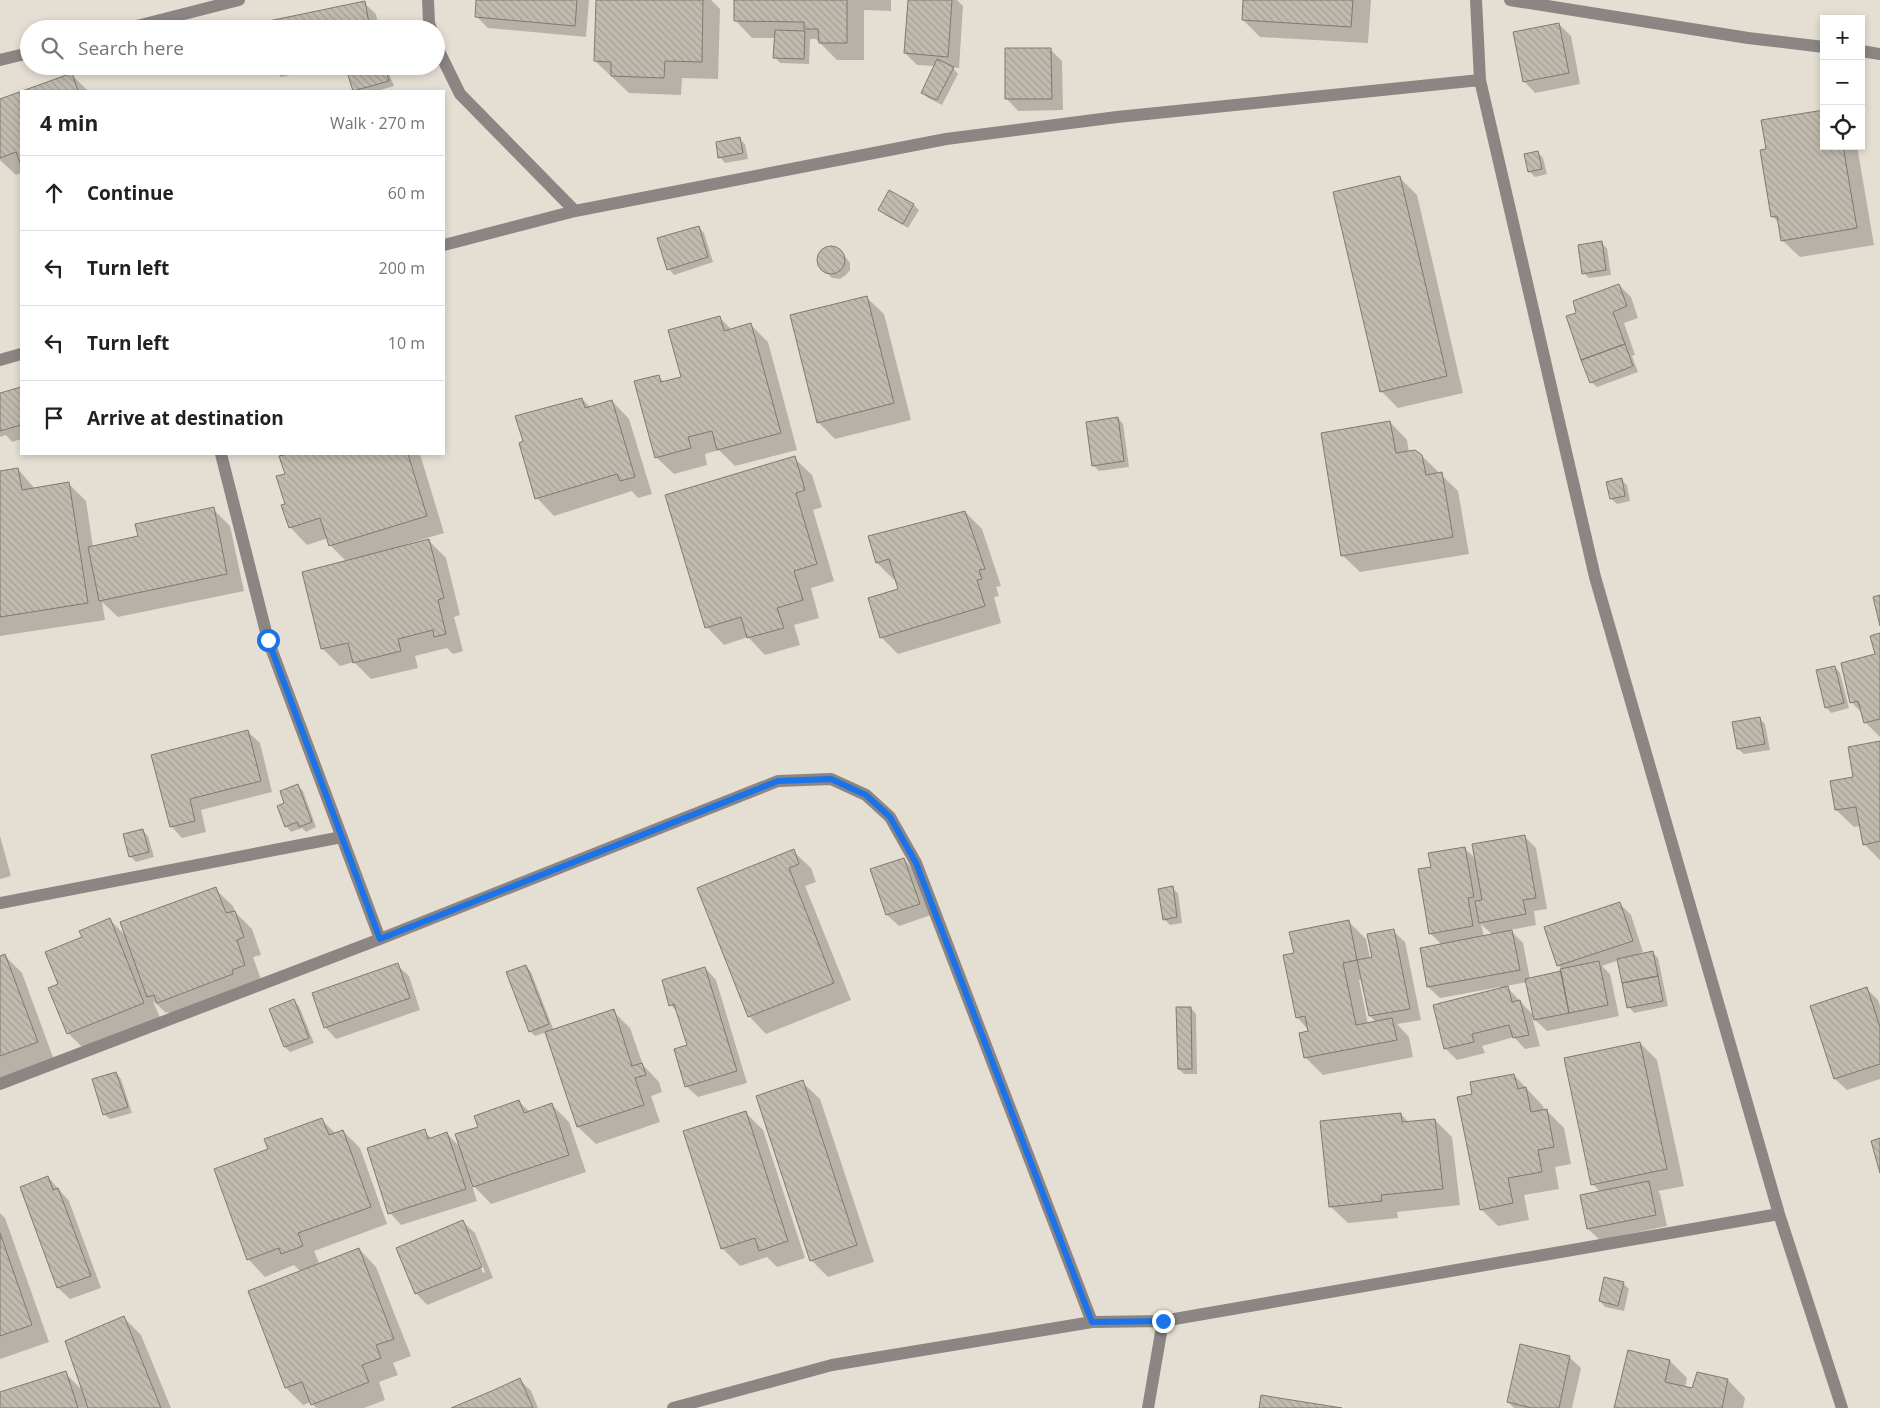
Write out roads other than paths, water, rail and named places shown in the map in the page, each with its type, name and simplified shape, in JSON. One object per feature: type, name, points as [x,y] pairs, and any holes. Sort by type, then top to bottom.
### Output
[{"type":"street","points":[[160,20],[239,0]]},
{"type":"street","points":[[428,0],[429,20]]},
{"type":"street","points":[[1476,0],[1480,80],[1596,577],[1779,1214],[1842,1408]]},
{"type":"street","points":[[1510,0],[1748,38],[1820,47]]},
{"type":"street","points":[[1865,52],[1880,54]]},
{"type":"street","points":[[0,60],[20,55]]},
{"type":"street","points":[[445,63],[460,94],[575,211]]},
{"type":"street","points":[[445,245],[575,211],[946,139],[1117,117],[1480,80]]},
{"type":"street","points":[[0,360],[20,354]]},
{"type":"street","points":[[221,455],[268,640],[380,939]]},
{"type":"street","points":[[0,1084],[380,939],[778,781],[831,779],[866,795],[890,817],[916,863],[1092,1322]]},
{"type":"street","points":[[0,903],[342,837]]},
{"type":"street","points":[[673,1408],[832,1365],[1092,1322],[1163,1321],[1779,1214]]},
{"type":"street","points":[[1148,1408],[1163,1321]]}]
